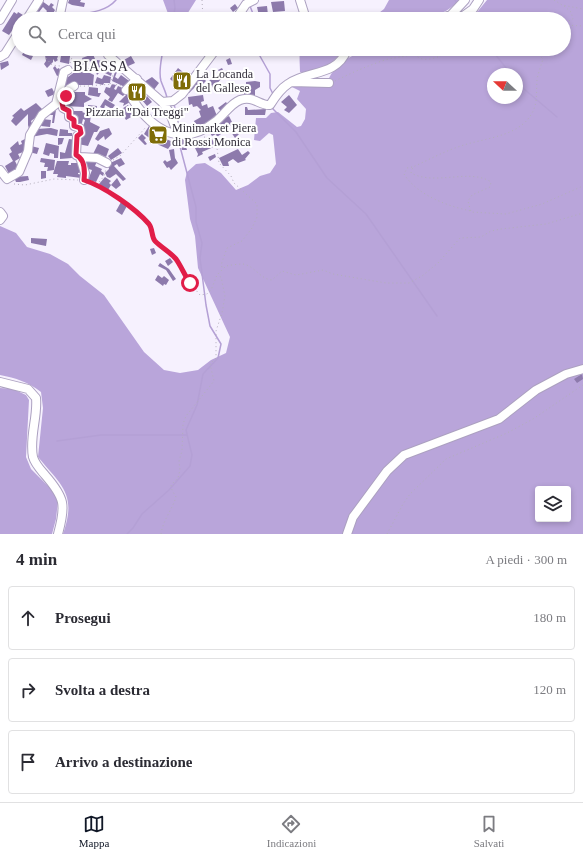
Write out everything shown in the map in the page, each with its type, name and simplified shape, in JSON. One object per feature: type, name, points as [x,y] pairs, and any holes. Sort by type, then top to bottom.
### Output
[{"type":"street","points":[[0,20],[12,0]]},
{"type":"street","points":[[31,12],[39,0]]},
{"type":"street","points":[[60,12],[63,0]]},
{"type":"street","points":[[241,12],[246,4],[254,0]]},
{"type":"street","points":[[300,0],[304,12]]},
{"type":"street","points":[[458,12],[465,0]]},
{"type":"street","points":[[467,12],[473,9],[479,0]]},
{"type":"street","points":[[0,57],[5,54],[12,43]]},
{"type":"street","points":[[109,56],[162,102],[170,113],[178,135]]},
{"type":"street","points":[[162,102],[169,102],[176,99],[210,56]]},
{"type":"street","points":[[133,100],[141,112],[163,131],[178,135],[200,132],[214,123],[230,107],[240,100],[255,100],[270,105],[281,89],[291,82],[299,78],[330,70],[340,61],[342,56]]},
{"type":"street","points":[[0,170],[7,179],[19,172],[28,151],[30,135],[42,115],[56,104],[62,77],[64,72],[68,70]]},
{"type":"street","points":[[126,90],[137,79]]},
{"type":"street","points":[[291,82],[329,83]]},
{"type":"street","points":[[74,86],[69,89],[62,102],[63,108],[69,111],[69,117],[74,120],[74,126],[80,128],[81,133],[77,136],[76,155],[80,157],[83,165],[84,180]]},
{"type":"street","points":[[80,157],[97,158],[107,163]]},
{"type":"street","points":[[0,212],[3,216],[0,220]]},
{"type":"street","points":[[347,534],[353,517],[388,471],[404,455],[499,419],[536,390],[566,374],[583,368]]},
{"type":"street","points":[[0,382],[28,389],[36,398],[32,454],[37,465],[57,489],[62,498],[62,513],[58,534]]},
{"type":"path","points":[[202,0],[203,12]]},
{"type":"path","points":[[554,0],[562,4],[583,9]]},
{"type":"path","points":[[562,4],[571,12]]},
{"type":"path","points":[[571,25],[583,26]]},
{"type":"path","points":[[44,56],[52,65],[59,65],[68,70],[73,56]]},
{"type":"path","points":[[329,83],[362,68],[394,58],[408,56]]},
{"type":"path","points":[[416,56],[419,58],[435,58],[439,56]]},
{"type":"path","points":[[540,56],[543,59],[537,81],[535,106],[529,118],[520,127],[491,138],[464,145],[406,168],[404,171],[413,186],[446,205],[471,212],[506,214],[542,204],[583,186]]},
{"type":"path","points":[[110,84],[115,69],[122,68]]},
{"type":"path","points":[[74,86],[104,86],[116,84],[126,90]]},
{"type":"path","points":[[96,185],[104,176],[107,163],[120,156],[151,122]]},
{"type":"path","points":[[200,132],[204,137],[213,139],[217,148],[219,163],[231,176],[234,183],[257,204],[255,223],[242,241],[227,248],[221,265],[223,269]]},
{"type":"path","points":[[413,166],[411,173],[423,177],[480,178],[491,182],[488,189],[472,194],[468,200],[471,212]]},
{"type":"path","points":[[7,179],[12,183],[20,185],[54,179],[84,180],[96,185],[130,205],[150,226],[152,236],[176,260],[190,283],[200,295],[207,294],[211,290],[217,275],[226,266],[244,264],[265,279],[272,280],[282,271],[296,275],[323,270],[333,274],[386,283],[409,283],[422,276],[438,263],[460,238],[481,237],[491,231],[525,228],[546,224],[583,213]]},
{"type":"path","points":[[162,534],[162,528],[176,497],[171,485],[178,478],[180,470],[179,461],[182,451],[183,424],[191,408],[214,381],[210,364],[216,358],[216,331],[222,313],[225,296],[221,277],[217,275]]},
{"type":"path","points":[[387,534],[410,494],[446,459],[507,433],[534,419],[583,385]]},
{"type":"shaded area","points":[[163,0],[196,0],[188,12],[167,12]]},
{"type":"shaded area","points":[[389,0],[459,0],[443,12],[380,12],[384,9]]},
{"type":"shaded area","points":[[487,0],[583,0],[583,534],[63,534],[67,520],[68,500],[65,491],[38,457],[43,408],[41,392],[22,381],[0,375],[0,226],[16,233],[27,247],[50,254],[68,264],[80,276],[104,295],[144,352],[164,370],[180,373],[198,370],[211,360],[226,353],[230,337],[198,268],[195,236],[190,219],[185,180],[187,172],[196,164],[205,163],[221,173],[236,190],[248,185],[260,176],[270,173],[276,164],[273,135],[269,133],[260,141],[254,140],[256,118],[266,118],[271,113],[278,112],[297,127],[301,126],[305,119],[306,109],[297,99],[300,91],[290,86],[328,80],[339,65],[353,56],[571,56],[571,12],[476,12]]},
{"type":"shaded area","points":[[300,56],[338,56],[328,66],[304,73],[300,72]]},
{"type":"shaded area","points":[[0,388],[13,389],[26,395],[29,400],[26,457],[31,469],[51,489],[58,501],[56,519],[52,534],[0,534]]},
{"type":"building","points":[[69,0],[81,0],[80,2],[85,3],[84,7],[72,5],[68,3]]},
{"type":"building","points":[[42,1],[49,6],[51,3],[54,5],[52,7],[55,10],[54,12],[46,12],[43,7],[39,12],[36,10]]},
{"type":"building","points":[[284,1],[285,11],[273,12],[271,2]]},
{"type":"building","points":[[235,4],[238,8],[233,12],[230,8]]},
{"type":"building","points":[[267,6],[268,12],[258,12],[257,7]]},
{"type":"building","points":[[12,15],[12,31],[9,35],[2,31]]},
{"type":"building","points":[[24,56],[33,56],[31,60]]},
{"type":"building","points":[[45,56],[58,56],[58,60],[55,62],[53,59],[53,62],[47,68],[44,64],[46,61]]},
{"type":"building","points":[[61,56],[70,56],[69,64],[60,62]]},
{"type":"building","points":[[94,56],[95,59],[81,66],[79,64],[83,61],[82,58]]},
{"type":"building","points":[[131,56],[135,63],[126,67],[122,61]]},
{"type":"building","points":[[230,58],[232,64],[228,65],[226,60]]},
{"type":"building","points":[[97,60],[103,61],[113,69],[111,76],[101,71],[97,75],[96,72],[92,71]]},
{"type":"building","points":[[8,61],[9,65],[1,70],[0,63]]},
{"type":"building","points":[[77,64],[85,70],[89,68],[90,73],[94,75],[93,85],[71,85],[65,95],[61,90],[66,81],[63,79],[65,76],[68,77],[76,71],[73,68]]},
{"type":"building","points":[[55,66],[57,69],[59,68],[62,74],[57,76],[53,68]]},
{"type":"building","points":[[178,68],[189,77],[180,88],[170,79]]},
{"type":"building","points":[[222,68],[224,72],[227,70],[229,72],[223,76],[218,70]]},
{"type":"building","points":[[115,72],[117,72],[115,77],[118,79],[121,75],[132,83],[125,87],[112,81]]},
{"type":"building","points":[[219,73],[222,78],[213,88],[209,81]]},
{"type":"building","points":[[200,74],[206,81],[202,85],[196,86],[189,93],[187,91]]},
{"type":"building","points":[[104,75],[111,77],[110,83],[104,83],[103,85],[95,83],[97,77],[102,79]]},
{"type":"building","points":[[152,77],[159,83],[153,91],[144,82]]},
{"type":"building","points":[[246,82],[260,82],[260,87],[255,90],[255,95],[244,97],[244,92],[248,91],[246,88]]},
{"type":"building","points":[[112,84],[116,85],[114,89],[116,90],[118,86],[125,89],[125,94],[123,96],[118,93],[112,102],[108,100],[110,97],[104,92],[106,87],[110,88]]},
{"type":"building","points":[[134,84],[141,92],[134,98],[128,90]]},
{"type":"building","points":[[89,87],[98,88],[98,93],[101,93],[99,97],[88,95]]},
{"type":"building","points":[[52,88],[55,94],[48,97],[45,91]]},
{"type":"building","points":[[69,92],[85,92],[85,95],[92,99],[84,103],[84,107],[64,106]]},
{"type":"building","points":[[127,94],[132,101],[123,106],[124,103],[119,102]]},
{"type":"building","points":[[203,95],[204,101],[201,102],[202,106],[207,104],[208,108],[213,106],[217,116],[202,125],[204,128],[198,131],[194,121],[201,117],[199,111],[201,110],[197,106],[193,107],[192,104],[189,105],[188,97]]},
{"type":"building","points":[[289,95],[297,105],[289,113],[284,110],[287,107],[281,102]]},
{"type":"building","points":[[147,96],[152,102],[147,106],[142,100]]},
{"type":"building","points":[[105,99],[115,105],[112,109],[105,105],[104,109],[100,107]]},
{"type":"building","points":[[226,102],[228,105],[221,111],[218,108]]},
{"type":"building","points":[[36,103],[44,111],[31,121],[34,128],[30,133],[28,114],[16,126],[11,121],[14,117],[12,116],[21,108],[24,111]]},
{"type":"building","points":[[88,105],[97,106],[96,111],[93,110],[92,113],[88,112]]},
{"type":"building","points":[[128,105],[133,116],[126,120],[120,110]]},
{"type":"building","points":[[245,107],[247,107],[248,110],[266,109],[265,115],[245,115]]},
{"type":"building","points":[[56,110],[54,123],[52,123],[53,115],[50,115],[50,113]]},
{"type":"building","points":[[72,111],[83,111],[82,112],[91,115],[90,122],[100,127],[97,132],[94,132],[88,146],[78,144],[85,120],[83,119],[81,127],[77,127]]},
{"type":"building","points":[[229,116],[233,124],[222,130],[218,122]]},
{"type":"building","points":[[42,119],[51,120],[50,127],[41,126]]},
{"type":"building","points":[[216,125],[221,134],[217,137],[216,134],[212,136],[208,130]]},
{"type":"building","points":[[149,126],[164,138],[173,142],[168,149],[159,145],[144,134]]},
{"type":"building","points":[[51,128],[58,130],[57,136],[47,134],[31,137],[37,129]]},
{"type":"building","points":[[109,128],[112,134],[105,140],[104,136],[98,141],[95,139],[100,131]]},
{"type":"building","points":[[237,128],[241,132],[235,138],[231,132]]},
{"type":"building","points":[[60,129],[68,130],[68,133],[72,133],[72,136],[59,136]]},
{"type":"building","points":[[142,134],[146,138],[144,140],[147,144],[145,145],[138,138]]},
{"type":"building","points":[[189,137],[191,143],[185,144],[187,150],[182,150],[180,139]]},
{"type":"building","points":[[58,138],[64,138],[62,144],[58,145]]},
{"type":"building","points":[[25,139],[28,150],[18,154],[20,158],[15,161],[19,169],[9,174],[5,166],[13,161],[9,154],[12,152],[10,148],[18,141],[19,145],[22,144],[21,141]]},
{"type":"building","points":[[69,139],[76,140],[72,158],[60,159],[60,152],[65,153]]},
{"type":"building","points":[[212,139],[216,146],[202,152],[203,154],[197,157],[198,154],[195,148]]},
{"type":"building","points":[[46,143],[59,146],[58,158],[54,158],[54,154],[50,153],[49,156],[43,154]]},
{"type":"building","points":[[98,144],[109,149],[106,157],[99,154],[98,157],[92,156]]},
{"type":"building","points":[[31,146],[39,148],[37,154],[29,152]]},
{"type":"building","points":[[118,148],[122,153],[111,160],[108,156]]},
{"type":"building","points":[[174,149],[175,158],[178,163],[171,170],[169,167],[167,168],[163,162],[165,160],[167,162],[171,160],[169,150]]},
{"type":"building","points":[[238,149],[242,155],[248,151],[250,153],[245,159],[246,160],[238,163],[233,159],[228,162],[229,166],[223,166],[219,158]]},
{"type":"building","points":[[215,154],[216,157],[210,161],[208,157]]},
{"type":"building","points":[[88,157],[97,161],[95,166],[102,169],[101,171],[104,173],[103,176],[100,174],[96,182],[88,180],[92,170],[85,168]]},
{"type":"building","points":[[41,158],[55,160],[54,170],[47,171],[48,167],[44,167],[45,163],[40,162]]},
{"type":"building","points":[[121,158],[125,164],[119,167],[117,164],[114,166],[126,179],[123,181],[116,174],[110,178],[107,177],[105,173],[109,169],[108,164]]},
{"type":"building","points":[[57,161],[69,161],[68,165],[71,165],[71,163],[81,163],[84,172],[78,174],[82,175],[81,178],[66,176],[66,178],[57,177],[58,174],[53,174]]},
{"type":"building","points":[[41,171],[46,171],[46,178],[41,179]]},
{"type":"building","points":[[28,176],[29,180],[20,182],[16,182],[14,177]]},
{"type":"building","points":[[105,177],[111,181],[109,183],[111,185],[108,190],[99,184]]},
{"type":"building","points":[[117,178],[121,185],[116,189],[111,185]]},
{"type":"building","points":[[121,202],[127,206],[122,215],[116,211]]},
{"type":"building","points":[[31,238],[47,239],[46,246],[31,243]]},
{"type":"building","points":[[154,248],[156,253],[152,255],[150,249]]},
{"type":"building","points":[[170,258],[173,262],[168,266],[165,261]]},
{"type":"building","points":[[160,263],[169,269],[176,279],[173,281],[166,270],[158,266]]},
{"type":"building","points":[[158,275],[162,278],[164,276],[169,280],[166,285],[164,284],[163,286],[155,280]]},
{"type":"building","points":[[582,374],[583,379],[577,383],[574,379]]},
{"type":"waterway","points":[[92,12],[106,8],[116,0]]},
{"type":"waterway","points":[[174,0],[174,12]]},
{"type":"waterway","points":[[455,0],[457,4]]},
{"type":"waterway","points":[[250,6],[252,12]]},
{"type":"waterway","points":[[162,56],[160,77],[167,98]]},
{"type":"waterway","points":[[260,56],[270,74],[270,88],[273,94]]},
{"type":"waterway","points":[[497,56],[506,68]]},
{"type":"waterway","points":[[523,88],[557,117]]},
{"type":"waterway","points":[[174,104],[178,123]]},
{"type":"waterway","points":[[273,106],[273,109],[296,132],[327,178],[366,214],[437,316]]},
{"type":"waterway","points":[[127,534],[142,514],[169,490],[190,466],[192,455],[186,430],[197,405],[203,374],[218,358],[221,344],[210,326],[200,258],[202,243],[196,222],[196,207],[178,139]]},
{"type":"waterway","points":[[57,441],[101,435],[187,435]]},
{"type":"place","name":"La Locanda del Gallese","points":[[182,81]]},
{"type":"place","name":"Pizzaria \"Dai Treggi\"","points":[[137,92]]},
{"type":"place","name":"Minimarket Piera di Rossi Monica","points":[[158,135]]},
{"type":"district","name":"BIASSA","points":[[101,66]]},
{"type":"route","points":[[66,96],[62,102],[63,108],[69,111],[69,117],[74,120],[74,126],[80,128],[81,133],[77,136],[76,155],[80,157],[83,165],[85,173],[84,180],[96,185],[130,205],[141,218],[148,223],[152,230],[152,236],[176,260],[190,283]]}]
